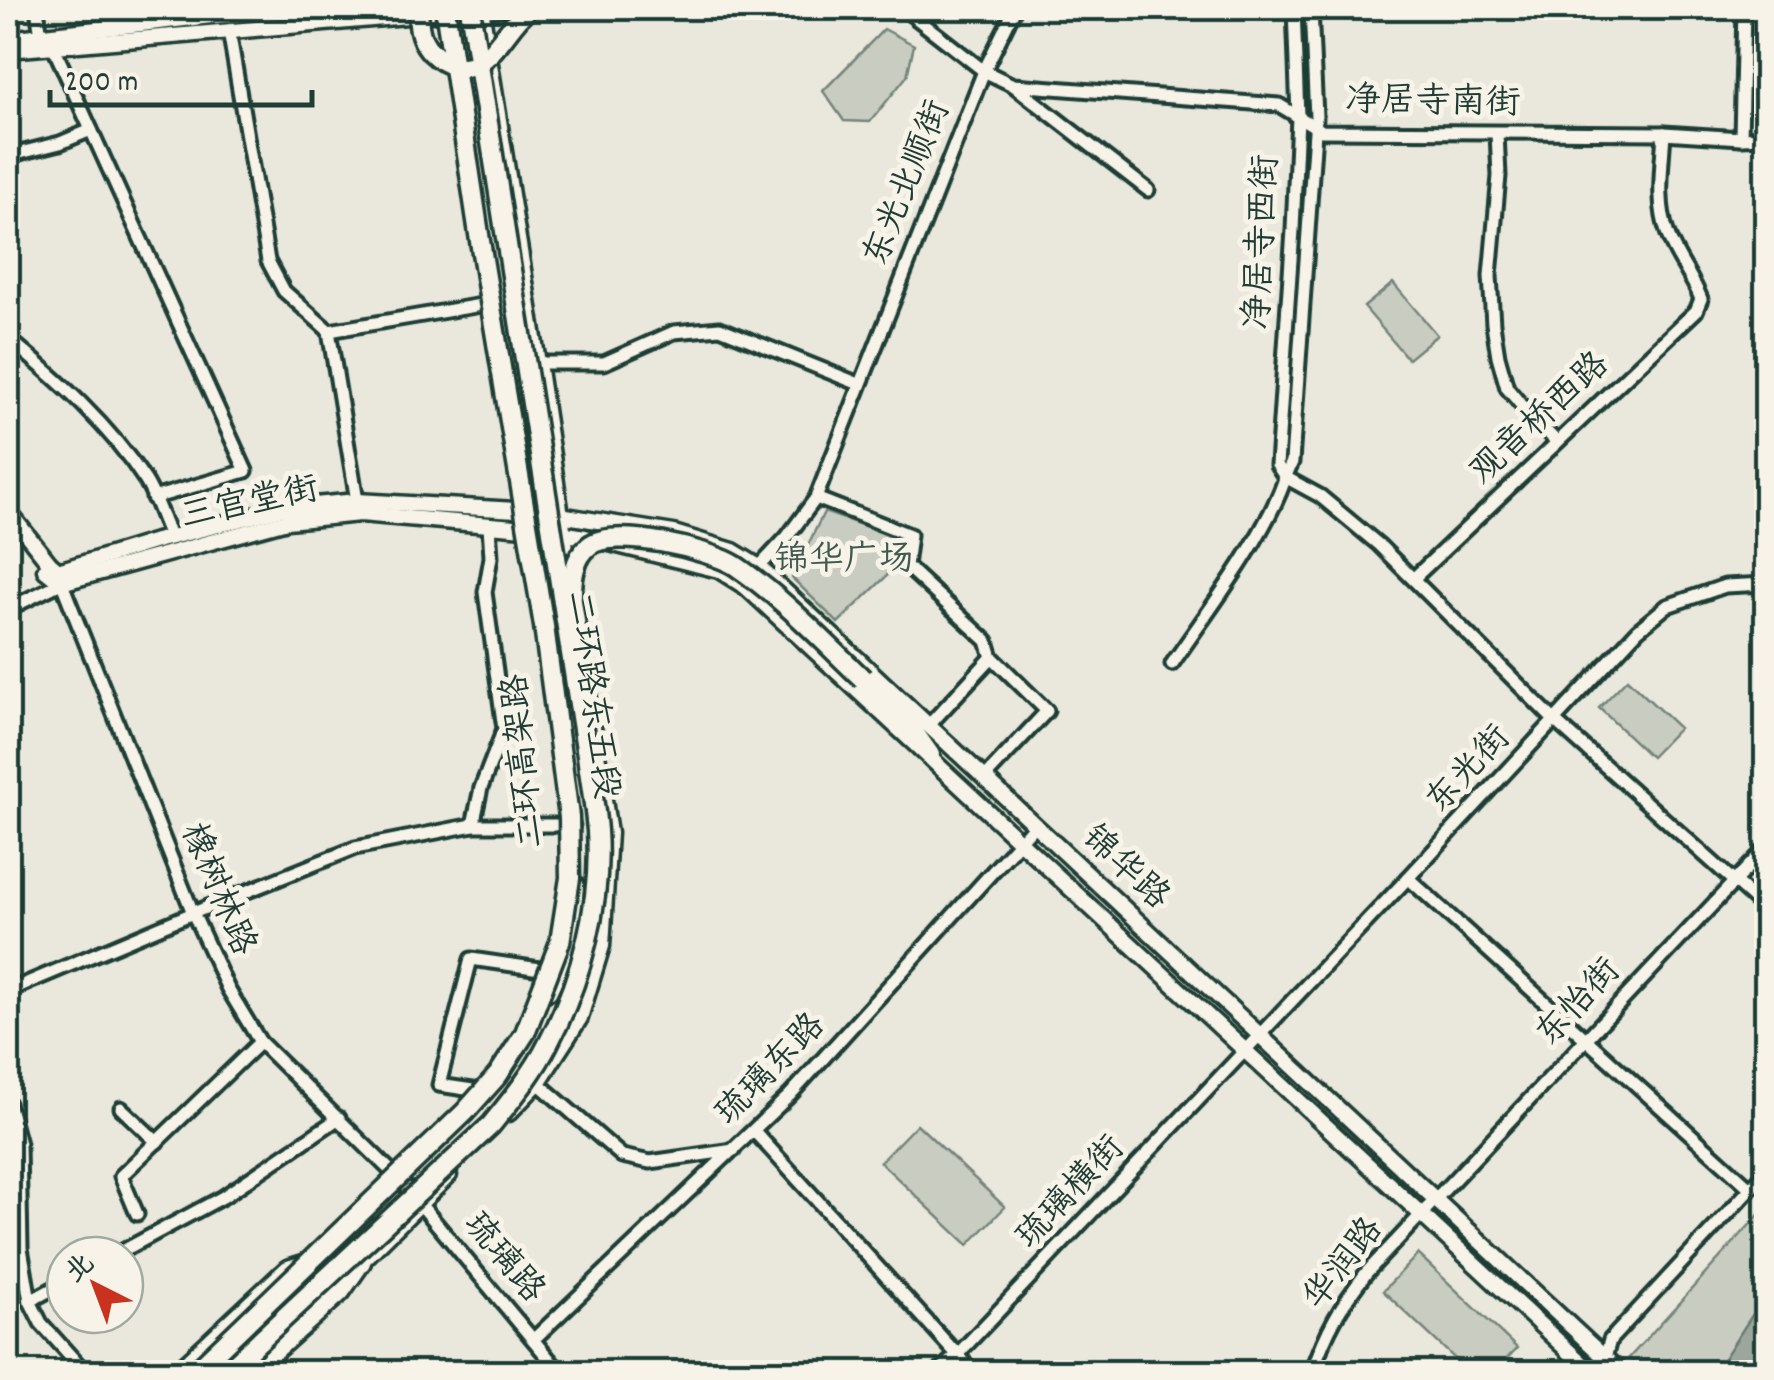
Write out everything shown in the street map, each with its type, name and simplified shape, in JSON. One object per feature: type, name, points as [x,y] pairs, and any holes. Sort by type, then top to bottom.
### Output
[{"type":"highway","points":[[419,8],[418,30],[425,44],[436,56],[464,67],[480,62],[492,52],[529,8]]},
{"type":"highway","name":"二环高架路","points":[[226,1372],[490,1126],[522,1086],[547,1046],[570,996],[596,886],[597,832],[587,755],[465,9]]},
{"type":"highway","name":"二环高架路","points":[[198,1372],[465,1112],[498,1075],[525,1033],[560,942],[570,878],[569,817],[544,626],[480,241],[465,9]]},
{"type":"highway","points":[[587,755],[588,714],[572,575],[589,546],[607,538],[652,540],[732,563],[798,617],[904,718],[930,755]]},
{"type":"highway","points":[[179,1372],[288,1270],[329,1257]]},
{"type":"highway","points":[[247,1371],[340,1292],[361,1262]]},
{"type":"main road","points":[[8,50],[211,12],[325,8]]},
{"type":"main road","points":[[8,39],[47,41],[229,30],[502,8]]},
{"type":"main road","name":"二环路东五段","points":[[198,1372],[329,1257],[490,1092],[522,1050],[572,942],[577,825],[534,511],[499,302],[465,9]]},
{"type":"main road","name":"二环路东五段","points":[[361,1262],[538,1083],[580,1018],[602,946],[609,834],[538,363],[465,9]]},
{"type":"main road","name":"三官堂街","points":[[60,577],[171,538],[283,508],[357,500],[534,511]]},
{"type":"main road","points":[[8,510],[60,577]]},
{"type":"main road","name":"锦华路","points":[[534,511],[674,532],[732,551],[758,567],[1436,1200],[1606,1365],[1620,1372]]},
{"type":"main road","name":"三官堂街","points":[[60,577],[287,521],[360,514],[536,529]]},
{"type":"main road","points":[[8,522],[46,571],[60,577]]},
{"type":"main road","name":"锦华路","points":[[536,529],[719,570],[746,587],[1591,1372]]},
{"type":"street","points":[[38,8],[47,41],[246,472],[153,498]]},
{"type":"street","points":[[902,8],[984,71],[1013,84],[1148,190]]},
{"type":"street","name":"东光北顺街","points":[[758,567],[816,498],[984,71],[1016,8]]},
{"type":"street","name":"净居寺西街","points":[[1285,477],[1277,465],[1298,117],[1294,8]]},
{"type":"street","name":"净居寺西街","points":[[1172,664],[1264,524],[1292,462],[1315,126],[1311,8]]},
{"type":"street","points":[[1741,138],[1744,8]]},
{"type":"street","points":[[229,30],[268,261],[284,291],[330,330],[357,500]]},
{"type":"street","name":"净居寺南街","points":[[1013,84],[1279,105],[1322,131],[1664,132],[1766,137]]},
{"type":"street","points":[[8,156],[60,143],[91,130]]},
{"type":"street","name":"观音桥西路","points":[[1414,578],[1696,311],[1701,299],[1669,239],[1660,211],[1664,132]]},
{"type":"street","points":[[1498,133],[1500,176],[1490,276],[1498,356],[1507,388],[1557,442]]},
{"type":"street","points":[[330,330],[499,302]]},
{"type":"street","points":[[538,363],[604,363],[674,332],[720,328],[859,384]]},
{"type":"street","points":[[8,338],[115,440],[146,483],[171,538]]},
{"type":"street","points":[[1285,477],[1320,496],[1414,578],[1555,721],[1766,910]]},
{"type":"street","points":[[816,498],[910,535],[906,566],[987,640],[992,657],[1047,711],[986,776]]},
{"type":"street","points":[[474,825],[481,788],[504,729],[485,592],[491,557],[490,525]]},
{"type":"street","points":[[8,609],[60,577]]},
{"type":"street","name":"橡树林路","points":[[60,577],[228,988],[260,1042],[401,1181]]},
{"type":"street","name":"东光街","points":[[1245,1051],[1638,630],[1667,606],[1725,586],[1766,584]]},
{"type":"street","points":[[928,726],[992,657]]},
{"type":"street","points":[[8,991],[355,848],[474,825],[577,825]]},
{"type":"street","name":"琉璃东路","points":[[534,1339],[790,1095],[1034,826]]},
{"type":"street","name":"东怡街","points":[[1436,1200],[1766,848]]},
{"type":"street","points":[[1408,878],[1750,1188]]},
{"type":"street","points":[[490,1092],[439,1085],[471,959],[558,972]]},
{"type":"street","points":[[138,1214],[121,1176],[260,1042]]},
{"type":"street","name":"琉璃横街","points":[[938,1372],[1245,1051]]},
{"type":"street","points":[[538,1083],[622,1156],[650,1162],[734,1150]]},
{"type":"street","points":[[8,1104],[19,1144],[21,1248],[30,1301],[41,1323],[84,1372]]},
{"type":"street","points":[[120,1108],[157,1142]]},
{"type":"street","points":[[145,1239],[223,1197],[339,1118]]},
{"type":"street","points":[[754,1131],[973,1372]]},
{"type":"street","points":[[1606,1365],[1610,1340],[1766,1172]]},
{"type":"street","name":"琉璃路","points":[[401,1181],[560,1372]]},
{"type":"street","name":"华润路","points":[[1312,1372],[1340,1306],[1436,1200]]},
{"type":"street","points":[[30,1301],[45,1293]]},
{"type":"green space","points":[[884,29],[914,45],[907,76],[870,122],[844,121],[823,91]]},
{"type":"green space","points":[[1393,283],[1437,335],[1408,359],[1364,307]]},
{"type":"green space","name":"锦华广场","points":[[824,512],[905,540],[895,568],[838,623],[792,578]]},
{"type":"green space","points":[[1627,679],[1679,728],[1651,757],[1599,708]]},
{"type":"green space","points":[[917,1124],[1005,1207],[968,1245],[880,1162]]},
{"type":"green space","points":[[1766,1207],[1766,1372],[1643,1372],[1629,1358]]},
{"type":"green space","points":[[1418,1254],[1517,1348],[1494,1372],[1469,1372],[1383,1291]]},
{"type":"shaded area","points":[[1766,1294],[1766,1372],[1715,1372]]}]
